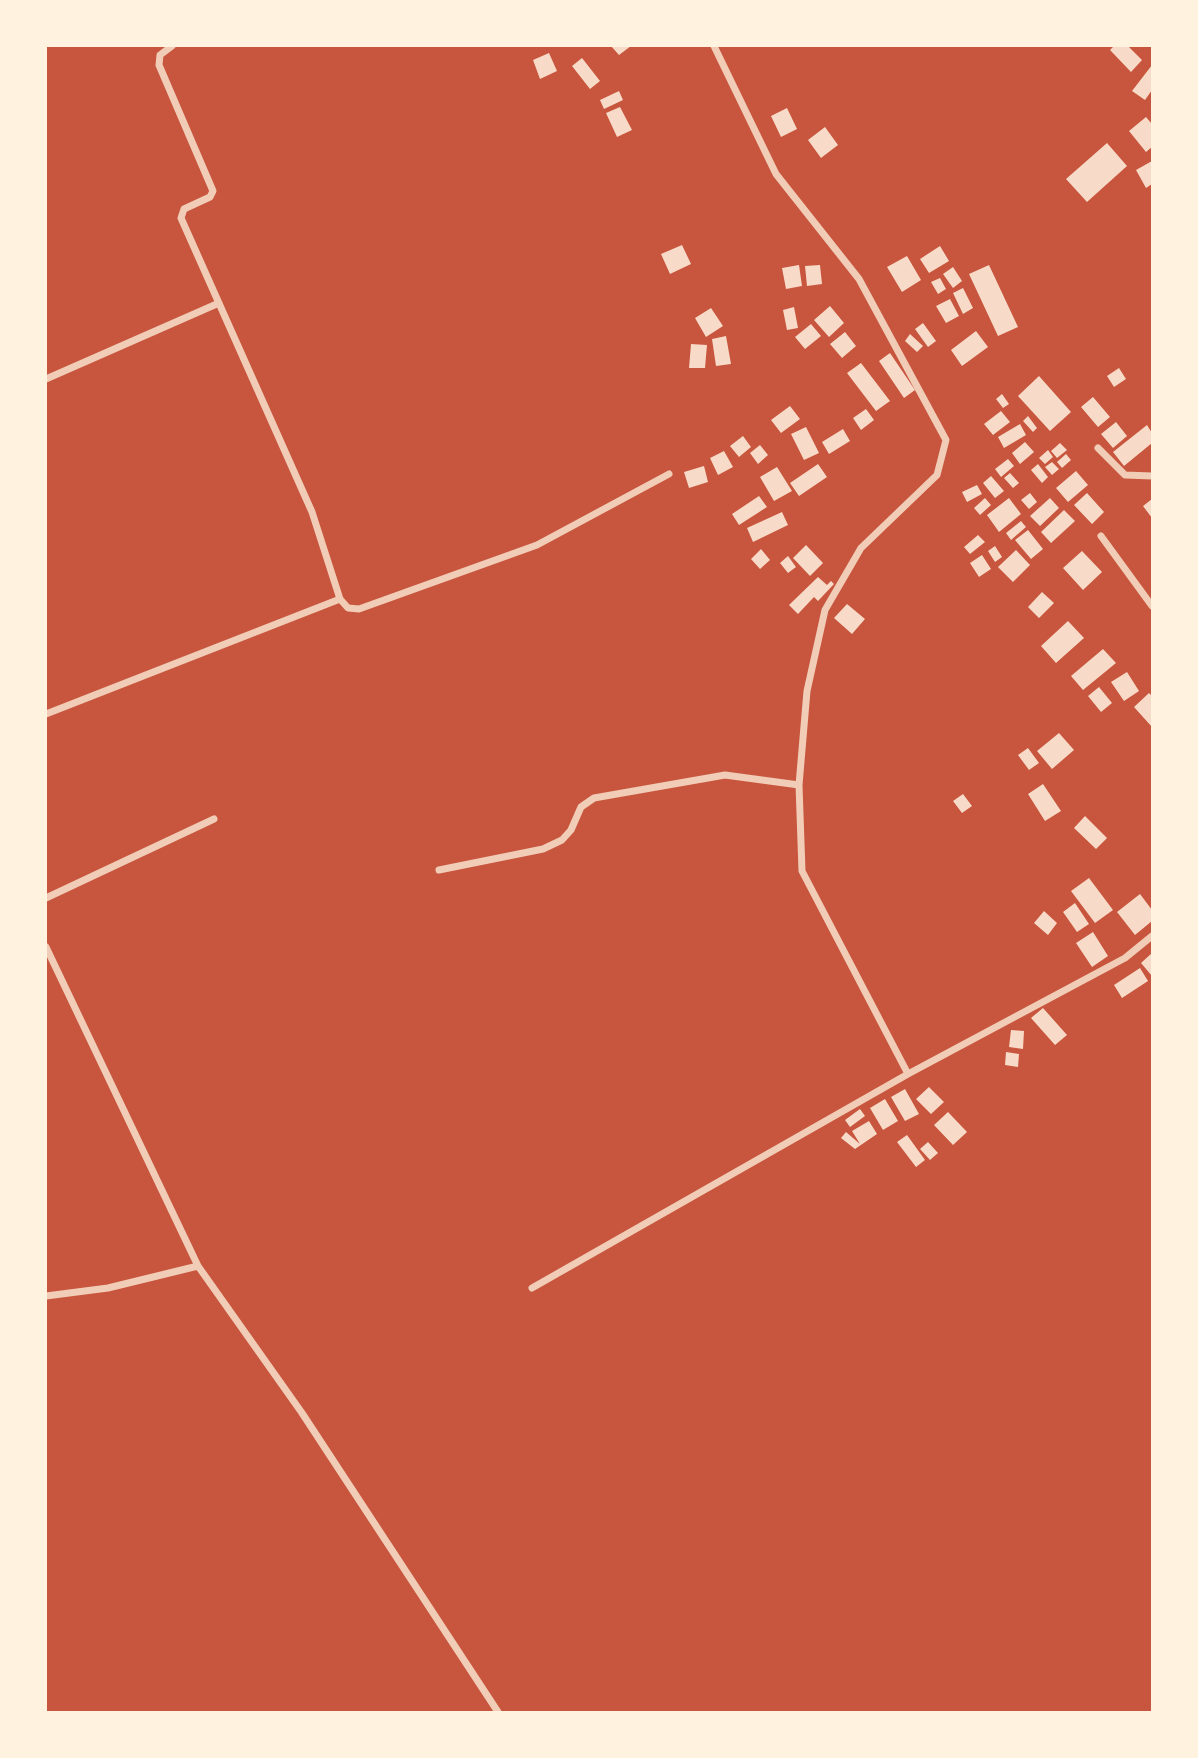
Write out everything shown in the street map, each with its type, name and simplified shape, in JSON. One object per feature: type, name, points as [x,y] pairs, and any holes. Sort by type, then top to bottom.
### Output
[{"type":"street","points":[[172,46],[160,55],[159,65],[214,191],[210,197],[184,209],[181,218],[312,512],[340,599],[348,608],[359,609],[537,545],[669,474]]},
{"type":"street","points":[[714,46],[776,174],[859,279],[946,439],[937,475],[861,548],[825,610],[807,691],[799,785],[802,871],[908,1074]]},
{"type":"street","points":[[46,379],[219,303]]},
{"type":"street","points":[[1098,448],[1125,475],[1153,476]]},
{"type":"street","points":[[1101,536],[1153,606]]},
{"type":"street","points":[[46,714],[340,599]]},
{"type":"street","points":[[439,870],[543,849],[562,840],[571,830],[581,807],[594,798],[725,775],[799,785]]},
{"type":"street","points":[[46,898],[214,819]]},
{"type":"street","points":[[532,1288],[908,1074],[1125,958],[1153,936]]},
{"type":"street","points":[[46,947],[198,1266],[302,1413],[498,1713]]},
{"type":"street","points":[[46,1296],[108,1289],[198,1266]]},
{"type":"building","points":[[611,46],[631,46],[619,55]]},
{"type":"building","points":[[1114,46],[1128,46],[1142,60],[1131,72],[1110,50]]},
{"type":"building","points":[[549,53],[557,71],[540,79],[533,60]]},
{"type":"building","points":[[582,58],[600,81],[590,89],[572,66]]},
{"type":"building","points":[[1152,65],[1152,90],[1145,100],[1132,91]]},
{"type":"building","points":[[619,91],[623,100],[604,109],[600,100]]},
{"type":"building","points":[[620,107],[632,130],[617,137],[606,113]]},
{"type":"building","points":[[787,108],[797,129],[781,137],[771,116]]},
{"type":"building","points":[[1146,117],[1152,124],[1152,147],[1146,152],[1129,131]]},
{"type":"building","points":[[825,127],[838,145],[821,158],[808,140]]},
{"type":"building","points":[[1107,143],[1127,166],[1087,202],[1066,179]]},
{"type":"building","points":[[1152,161],[1152,184],[1146,188],[1136,170]]},
{"type":"building","points":[[682,245],[691,264],[670,274],[661,254]]},
{"type":"building","points":[[940,246],[949,261],[929,273],[920,259]]},
{"type":"building","points":[[907,256],[921,280],[902,292],[887,267]]},
{"type":"building","points":[[799,265],[802,286],[786,289],[782,268]]},
{"type":"building","points":[[820,265],[822,284],[807,286],[805,266]]},
{"type":"building","points":[[989,265],[1018,327],[998,336],[969,274]]},
{"type":"building","points":[[953,267],[962,281],[953,288],[943,274]]},
{"type":"building","points":[[940,278],[946,289],[938,294],[931,282]]},
{"type":"building","points":[[963,288],[973,308],[963,314],[953,293]]},
{"type":"building","points":[[950,299],[959,316],[946,323],[936,306]]},
{"type":"building","points":[[830,306],[844,323],[829,337],[814,320]]},
{"type":"building","points":[[794,307],[798,328],[787,330],[783,310]]},
{"type":"building","points":[[711,308],[723,326],[706,337],[695,318]]},
{"type":"building","points":[[923,323],[936,341],[928,347],[915,329]]},
{"type":"building","points":[[811,324],[821,336],[805,349],[795,337]]},
{"type":"building","points":[[976,331],[988,347],[962,366],[951,350]]},
{"type":"building","points":[[845,332],[856,346],[842,358],[830,344]]},
{"type":"building","points":[[910,334],[923,346],[917,352],[905,341]]},
{"type":"building","points":[[726,336],[731,364],[716,366],[712,339]]},
{"type":"building","points":[[691,344],[707,345],[705,368],[689,368]]},
{"type":"building","points":[[890,353],[915,390],[904,398],[879,361]]},
{"type":"building","points":[[861,363],[890,401],[876,411],[847,373]]},
{"type":"building","points":[[1119,368],[1126,379],[1114,387],[1107,376]]},
{"type":"building","points":[[1039,376],[1071,412],[1050,431],[1018,396]]},
{"type":"building","points":[[1002,394],[1009,404],[1003,408],[996,399]]},
{"type":"building","points":[[1093,397],[1110,417],[1098,427],[1081,407]]},
{"type":"building","points":[[790,406],[800,419],[781,433],[771,420]]},
{"type":"building","points":[[866,409],[874,420],[861,430],[853,418]]},
{"type":"building","points":[[1001,411],[1010,422],[993,435],[984,424]]},
{"type":"building","points":[[1028,416],[1037,428],[1033,432],[1023,421]]},
{"type":"building","points":[[1116,422],[1127,436],[1113,448],[1101,434]]},
{"type":"building","points":[[1020,424],[1026,435],[1004,448],[998,437]]},
{"type":"building","points":[[1147,425],[1152,433],[1152,443],[1124,466],[1113,452]]},
{"type":"building","points":[[806,427],[819,453],[804,460],[791,434]]},
{"type":"building","points":[[843,429],[850,441],[829,454],[822,442]]},
{"type":"building","points":[[743,436],[751,447],[739,457],[730,446]]},
{"type":"building","points":[[1025,442],[1034,452],[1020,464],[1012,453]]},
{"type":"building","points":[[1060,443],[1067,450],[1057,458],[1051,451]]},
{"type":"building","points":[[760,445],[768,455],[758,464],[750,453]]},
{"type":"building","points":[[1048,450],[1053,457],[1045,464],[1039,458]]},
{"type":"building","points":[[724,451],[733,467],[718,475],[710,458]]},
{"type":"building","points":[[1066,454],[1071,460],[1062,468],[1057,462]]},
{"type":"building","points":[[1008,459],[1014,466],[1001,477],[995,469]]},
{"type":"building","points":[[1052,462],[1059,469],[1052,475],[1045,467]]},
{"type":"building","points":[[818,464],[827,477],[799,496],[790,483]]},
{"type":"building","points":[[1038,464],[1048,477],[1042,483],[1031,470]]},
{"type":"building","points":[[704,466],[708,482],[689,488],[684,472]]},
{"type":"building","points":[[777,467],[792,491],[774,501],[760,477]]},
{"type":"building","points":[[1076,471],[1088,485],[1068,502],[1056,488]]},
{"type":"building","points":[[1010,473],[1019,483],[1013,488],[1004,478]]},
{"type":"building","points":[[991,476],[1004,491],[995,498],[983,483]]},
{"type":"building","points":[[977,485],[982,494],[967,502],[962,492]]},
{"type":"building","points":[[1030,493],[1037,502],[1029,509],[1021,500]]},
{"type":"building","points":[[1087,493],[1104,512],[1092,524],[1074,505]]},
{"type":"building","points":[[759,496],[767,507],[739,525],[732,514]]},
{"type":"building","points":[[985,498],[991,505],[980,515],[974,508]]},
{"type":"building","points":[[1009,498],[1021,514],[999,532],[987,515]]},
{"type":"building","points":[[1050,498],[1059,508],[1040,526],[1030,516]]},
{"type":"building","points":[[1152,499],[1152,518],[1143,506]]},
{"type":"building","points":[[1064,510],[1075,521],[1051,543],[1041,532]]},
{"type":"building","points":[[782,512],[788,525],[753,542],[747,528]]},
{"type":"building","points":[[1021,521],[1026,527],[1011,540],[1006,533]]},
{"type":"building","points":[[1028,530],[1043,549],[1031,559],[1015,540]]},
{"type":"building","points":[[978,535],[985,542],[970,554],[964,547]]},
{"type":"building","points":[[806,545],[823,563],[810,576],[793,558]]},
{"type":"building","points":[[995,546],[1002,557],[995,562],[988,551]]},
{"type":"building","points":[[761,549],[770,560],[760,569],[751,559]]},
{"type":"building","points":[[1016,550],[1030,565],[1013,582],[998,567]]},
{"type":"building","points":[[1082,551],[1102,572],[1083,590],[1063,568]]},
{"type":"building","points":[[982,555],[991,569],[979,577],[970,563]]},
{"type":"building","points":[[788,556],[796,567],[788,573],[780,563]]},
{"type":"building","points":[[818,577],[827,585],[831,581],[834,584],[818,601],[814,597],[798,614],[789,605]]},
{"type":"building","points":[[1042,592],[1054,603],[1039,618],[1028,607]]},
{"type":"building","points":[[847,604],[865,619],[852,634],[834,618]]},
{"type":"building","points":[[1068,621],[1084,638],[1056,663],[1041,646]]},
{"type":"building","points":[[1103,649],[1116,663],[1083,690],[1071,676]]},
{"type":"building","points":[[1127,672],[1139,691],[1124,701],[1111,682]]},
{"type":"building","points":[[1099,687],[1112,703],[1101,712],[1088,696]]},
{"type":"building","points":[[1149,693],[1152,696],[1152,727],[1134,707]]},
{"type":"building","points":[[1059,733],[1074,750],[1052,769],[1037,751]]},
{"type":"building","points":[[1028,748],[1039,763],[1029,770],[1018,755]]},
{"type":"building","points":[[1043,784],[1061,811],[1045,821],[1028,794]]},
{"type":"building","points":[[963,794],[972,806],[962,813],[953,801]]},
{"type":"building","points":[[1085,816],[1107,838],[1096,849],[1074,828]]},
{"type":"building","points":[[1089,878],[1113,910],[1095,923],[1071,891]]},
{"type":"building","points":[[1140,894],[1152,910],[1152,921],[1135,935],[1117,912]]},
{"type":"building","points":[[1075,903],[1089,924],[1077,932],[1063,912]]},
{"type":"building","points":[[1044,911],[1057,923],[1048,935],[1034,923]]},
{"type":"building","points":[[1093,932],[1108,956],[1092,967],[1076,943]]},
{"type":"building","points":[[1152,953],[1152,976],[1141,963]]},
{"type":"building","points":[[1140,968],[1148,981],[1122,998],[1114,985]]},
{"type":"building","points":[[1043,1008],[1067,1035],[1055,1045],[1031,1018]]},
{"type":"building","points":[[1011,1030],[1024,1031],[1023,1049],[1009,1047]]},
{"type":"building","points":[[1006,1052],[1019,1054],[1018,1067],[1005,1065]]},
{"type":"building","points":[[929,1087],[944,1102],[931,1114],[916,1099]]},
{"type":"building","points":[[905,1089],[919,1114],[905,1121],[891,1097]]},
{"type":"building","points":[[885,1099],[898,1121],[883,1130],[870,1108]]},
{"type":"building","points":[[860,1109],[865,1116],[850,1127],[845,1120]]},
{"type":"building","points":[[948,1112],[967,1132],[953,1145],[934,1125]]},
{"type":"building","points":[[869,1121],[877,1134],[855,1149],[841,1138],[846,1132],[860,1144],[852,1131]]},
{"type":"building","points":[[907,1135],[925,1160],[916,1167],[897,1142]]},
{"type":"building","points":[[928,1142],[938,1153],[930,1160],[920,1149]]}]
